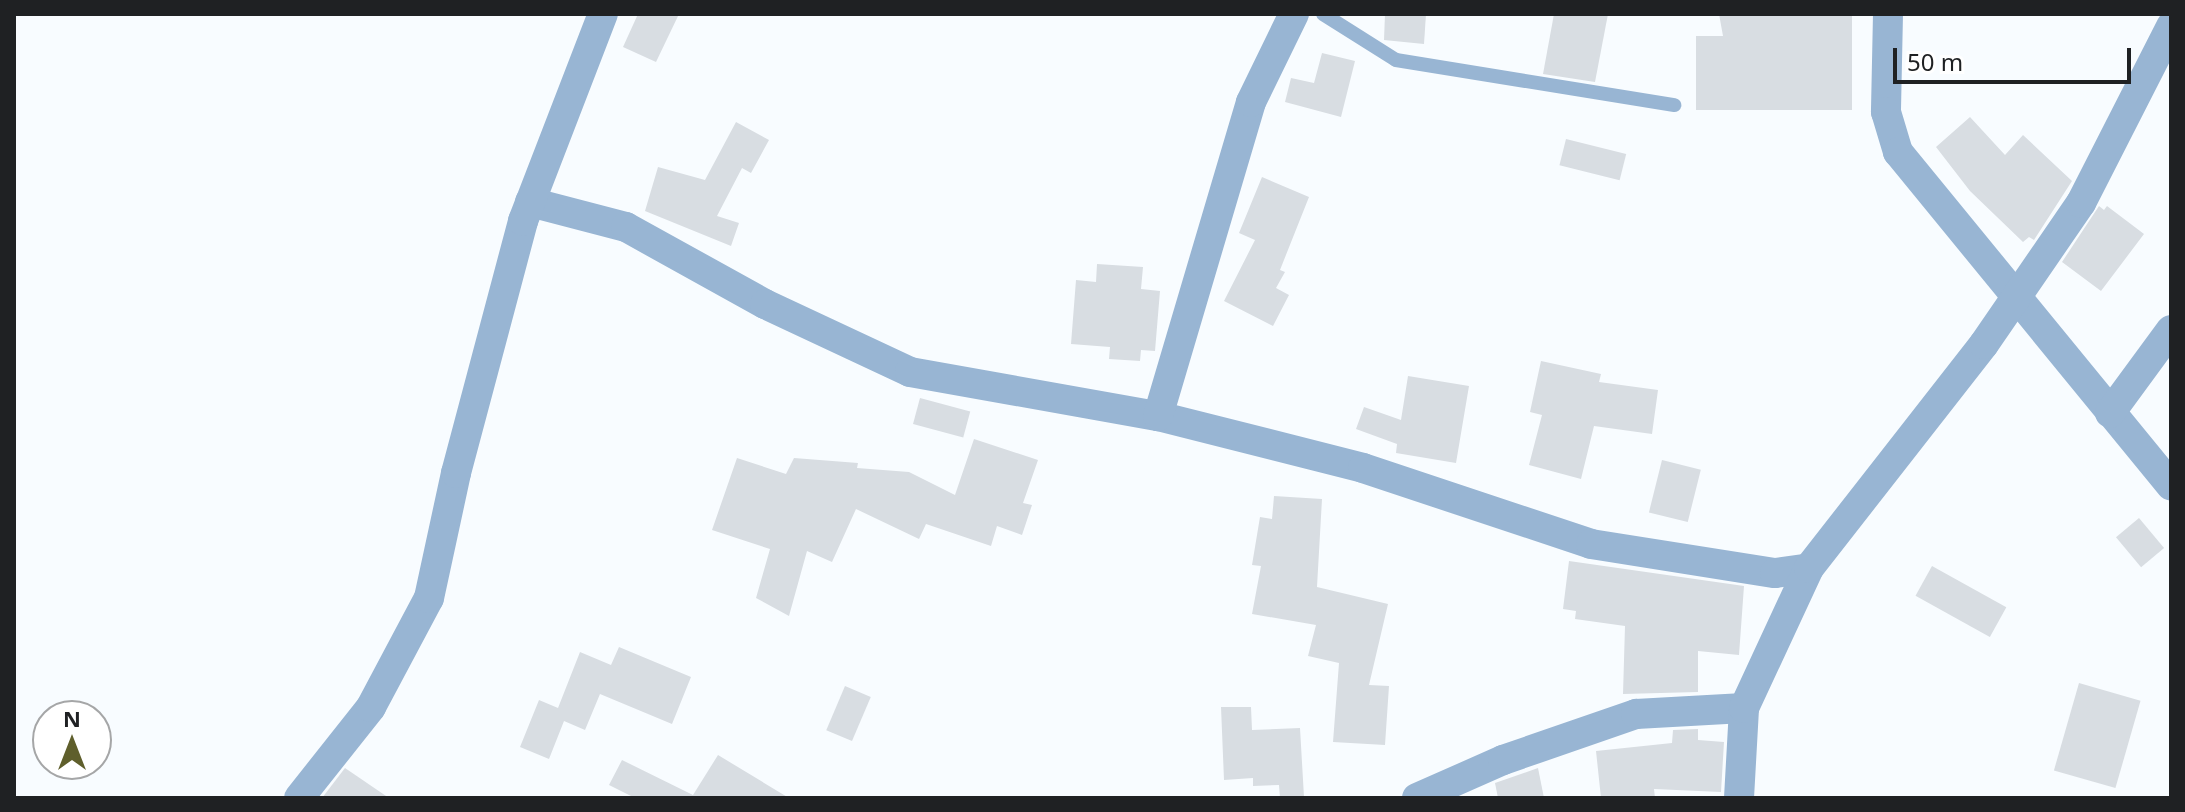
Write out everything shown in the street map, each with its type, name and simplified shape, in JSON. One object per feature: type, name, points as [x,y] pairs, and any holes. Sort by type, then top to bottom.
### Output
[{"type":"street","points":[[299,798],[371,707],[429,598],[456,473],[530,202],[603,14]]},
{"type":"street","points":[[1158,416],[1251,102],[1294,14]]},
{"type":"street","points":[[1888,14],[1886,112],[1898,152],[2013,300],[2171,486]]},
{"type":"street","points":[[1739,798],[1744,708],[1809,568],[2013,300],[2081,203],[2171,26]]},
{"type":"street","points":[[530,202],[626,227],[765,304],[910,372],[1158,416],[1363,468],[1564,538],[1749,570],[1775,573],[1809,568]]},
{"type":"street","points":[[2110,413],[2171,330]]},
{"type":"street","points":[[1417,798],[1503,760],[1636,714],[1744,708]]},
{"type":"lane","points":[[1323,14],[1396,60],[1674,105]]},
{"type":"building","points":[[638,14],[679,14],[656,62],[623,47]]},
{"type":"building","points":[[1385,14],[1426,14],[1424,44],[1384,40]]},
{"type":"building","points":[[1554,14],[1608,14],[1595,82],[1543,74]]},
{"type":"building","points":[[1719,14],[1852,14],[1852,110],[1696,110],[1696,36],[1723,36]]},
{"type":"building","points":[[1322,53],[1355,61],[1341,117],[1285,102],[1291,78],[1314,83]]},
{"type":"building","points":[[1970,117],[2005,155],[2023,135],[2072,181],[2034,240],[2029,237],[2023,242],[1970,191],[1936,147]]},
{"type":"building","points":[[736,122],[769,140],[751,173],[742,168],[717,216],[739,223],[731,246],[645,211],[658,167],[705,180]]},
{"type":"building","points":[[1566,139],[1626,154],[1620,180],[1559,165]]},
{"type":"building","points":[[1262,177],[1309,197],[1280,270],[1285,272],[1276,288],[1289,295],[1273,326],[1224,301],[1255,240],[1239,233]]},
{"type":"building","points":[[2099,206],[2104,210],[2107,206],[2144,234],[2101,291],[2062,262]]},
{"type":"building","points":[[1097,264],[1143,267],[1141,289],[1160,291],[1155,351],[1141,350],[1140,361],[1109,359],[1110,347],[1071,344],[1076,280],[1096,282]]},
{"type":"building","points":[[1541,361],[1601,374],[1599,382],[1658,390],[1652,434],[1594,426],[1581,479],[1529,465],[1542,415],[1530,412]]},
{"type":"building","points":[[1408,376],[1469,386],[1456,463],[1396,453],[1397,444],[1356,429],[1364,407],[1401,420]]},
{"type":"building","points":[[920,398],[970,411],[963,438],[913,424]]},
{"type":"building","points":[[974,439],[1038,460],[1023,503],[1032,505],[1022,535],[997,526],[991,546],[926,524],[919,539],[856,509],[832,562],[807,551],[789,616],[756,598],[770,549],[712,530],[737,458],[786,474],[794,458],[858,463],[857,468],[909,472],[955,495]]},
{"type":"building","points":[[1662,460],[1701,470],[1688,522],[1649,512]]},
{"type":"building","points":[[1274,496],[1322,499],[1317,587],[1388,604],[1369,685],[1389,686],[1385,745],[1333,742],[1339,663],[1308,656],[1316,625],[1252,614],[1261,566],[1252,565],[1260,517],[1272,519]]},
{"type":"building","points":[[2139,518],[2164,548],[2141,567],[2116,537]]},
{"type":"building","points":[[1569,561],[1744,586],[1739,655],[1698,651],[1698,692],[1623,694],[1625,626],[1575,619],[1576,611],[1563,609]]},
{"type":"building","points":[[1932,566],[2006,607],[1990,637],[1916,596]]},
{"type":"building","points":[[619,647],[691,677],[672,724],[600,694],[585,730],[564,721],[549,759],[520,747],[539,700],[558,708],[580,652],[611,665]]},
{"type":"building","points":[[2079,683],[2141,701],[2115,788],[2054,770]]},
{"type":"building","points":[[845,686],[871,697],[852,741],[826,730]]},
{"type":"building","points":[[1221,707],[1251,707],[1252,730],[1300,728],[1304,797],[1280,798],[1279,785],[1253,786],[1253,778],[1224,780]]},
{"type":"building","points":[[1698,729],[1698,740],[1724,742],[1721,792],[1654,789],[1655,798],[1601,798],[1596,751],[1672,743],[1673,730]]},
{"type":"building","points":[[718,755],[789,798],[635,798],[609,785],[622,760],[693,795]]},
{"type":"building","points":[[345,768],[389,798],[322,798]]},
{"type":"building","points":[[1538,768],[1544,798],[1498,798],[1495,783]]}]
